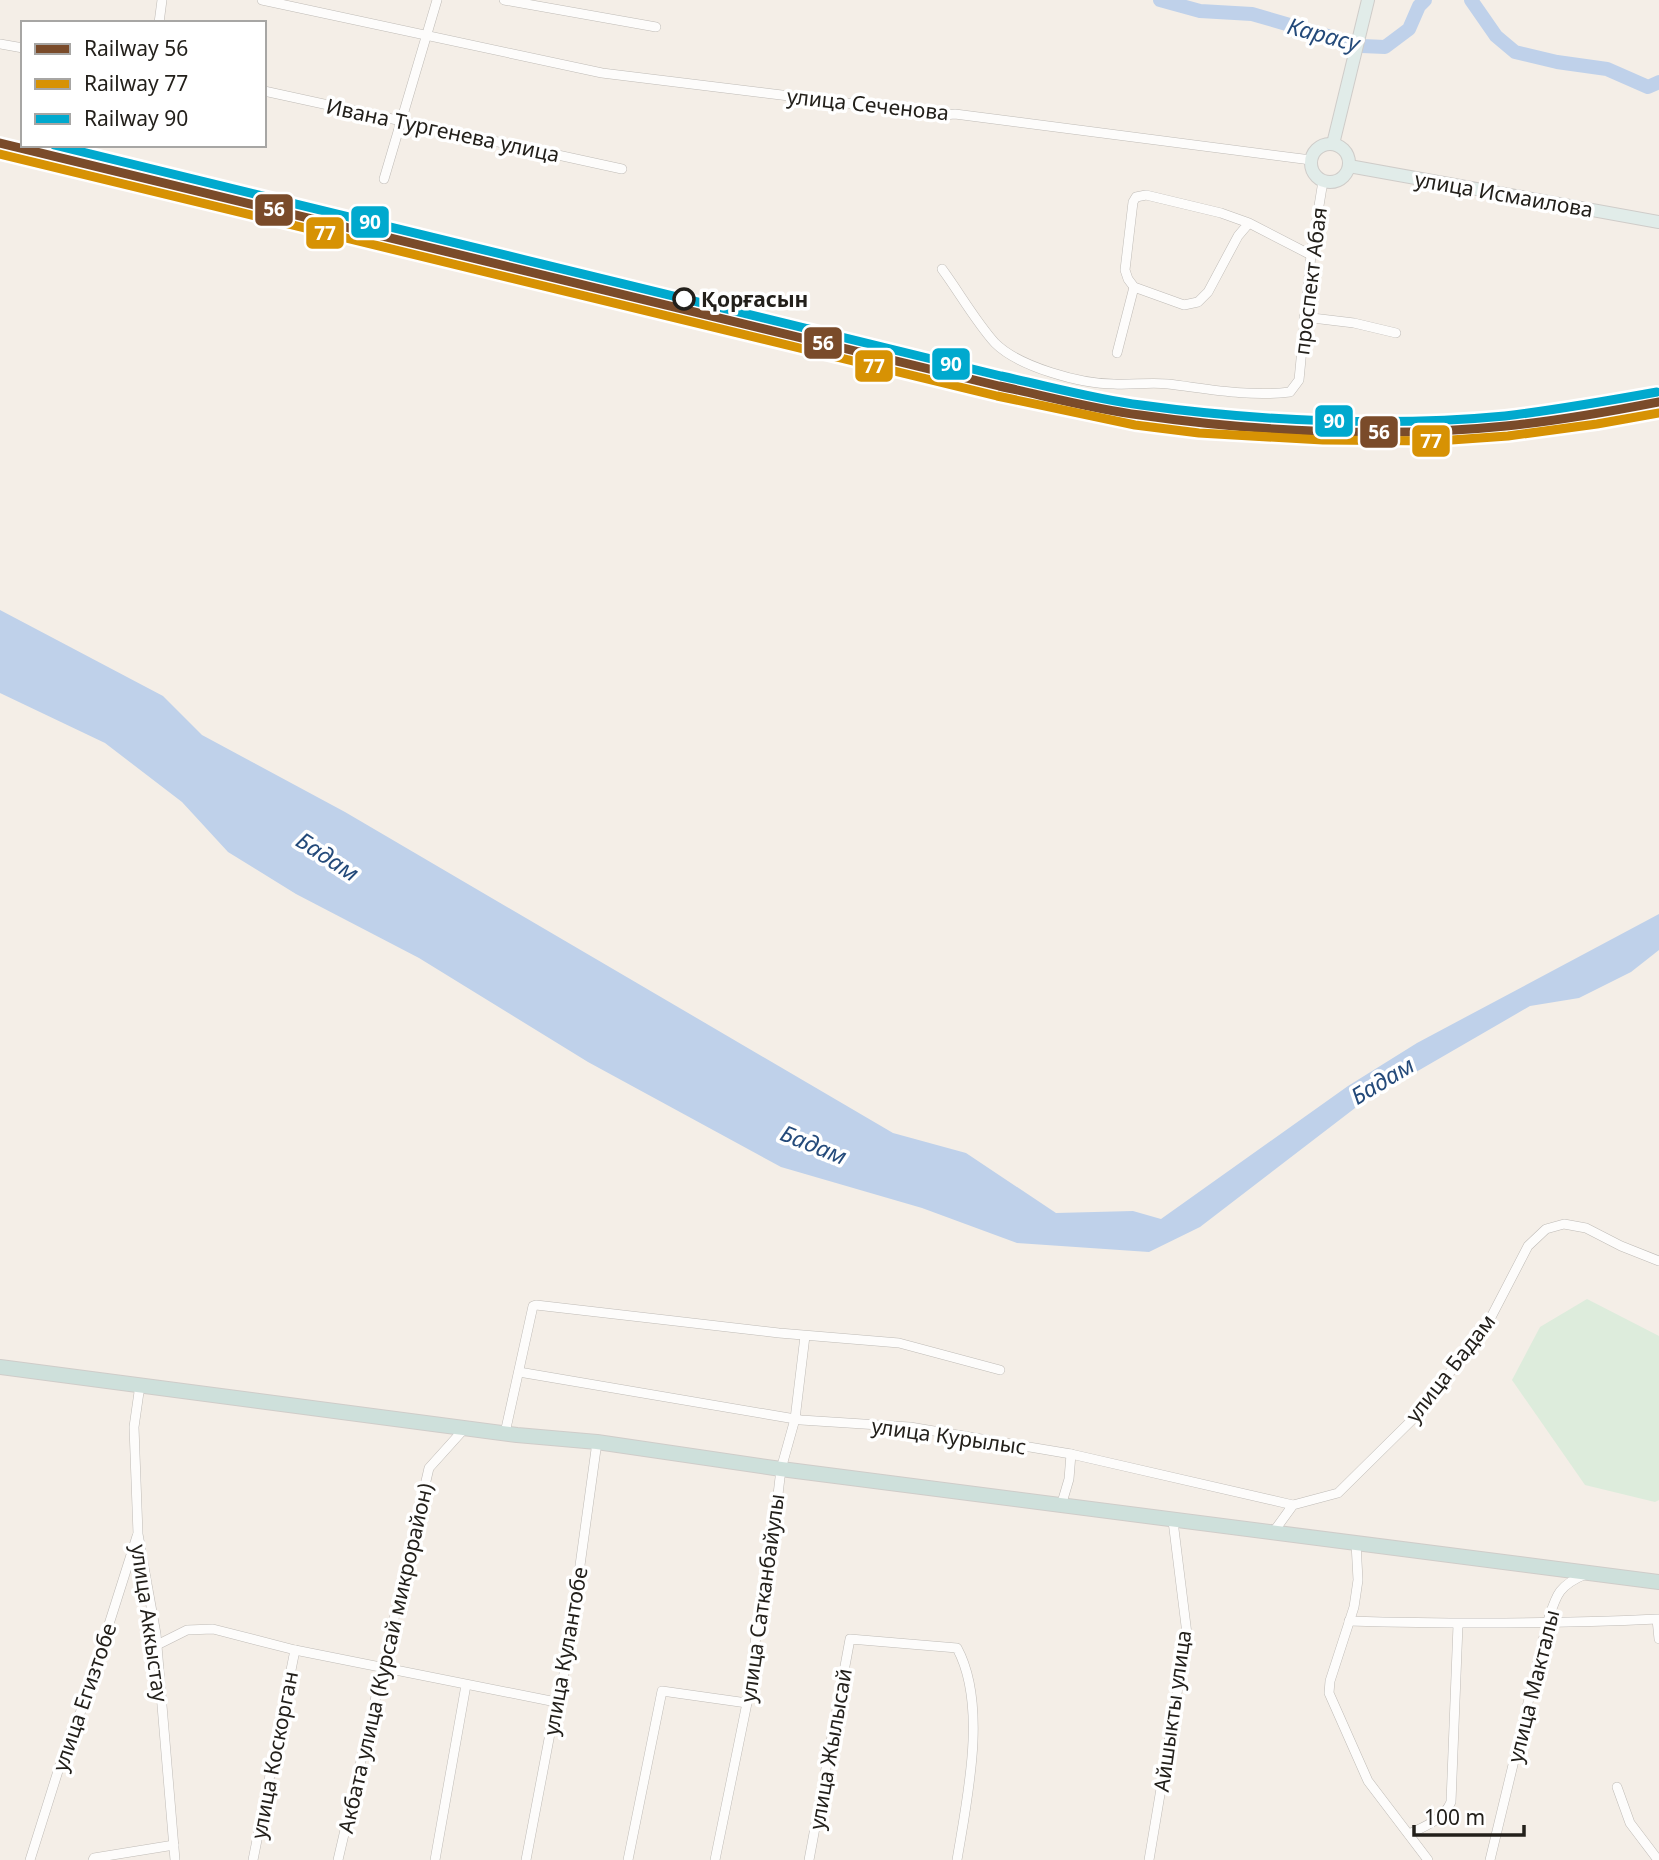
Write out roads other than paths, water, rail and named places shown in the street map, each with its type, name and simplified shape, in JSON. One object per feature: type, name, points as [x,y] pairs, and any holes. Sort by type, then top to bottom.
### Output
[{"type":"highway","points":[[0,1367],[465,1428],[597,1442],[1272,1534],[1659,1581]]},
{"type":"main road","points":[[1333,144],[1368,0]]},
{"type":"main road","points":[[1333,144],[1346,152],[1349,166],[1342,179],[1331,183],[1323,181],[1312,171],[1311,160],[1319,148],[1333,144]]},
{"type":"main road","name":"улица Исмаилова","points":[[1349,166],[1659,222]]},
{"type":"street","points":[[159,21],[162,0]]},
{"type":"street","name":"улица Сеченова","points":[[262,0],[602,74],[955,114],[1311,160]]},
{"type":"street","points":[[384,179],[437,0]]},
{"type":"street","points":[[504,0],[656,27]]},
{"type":"street","points":[[0,44],[21,48]]},
{"type":"street","name":"Ивана Тургенева улица","points":[[266,91],[622,169]]},
{"type":"street","name":"проспект Абая","points":[[942,269],[996,343],[1020,360],[1075,379],[1111,384],[1165,384],[1224,392],[1290,393],[1298,380],[1311,255],[1323,181]]},
{"type":"street","points":[[1249,223],[1238,236],[1208,292],[1198,302],[1184,304],[1134,287],[1128,279],[1125,270],[1133,202],[1136,197],[1146,195],[1221,213],[1249,223],[1311,255]]},
{"type":"street","points":[[1116,353],[1134,287]]},
{"type":"street","points":[[1304,317],[1354,323],[1395,333]]},
{"type":"street","name":"улица Бадам","points":[[1293,1505],[1338,1493],[1417,1415],[1488,1323],[1528,1246],[1546,1230],[1564,1224],[1586,1228],[1659,1261]]},
{"type":"street","points":[[505,1433],[533,1306],[536,1305],[805,1336],[899,1343],[1000,1370]]},
{"type":"street","name":"улица Сатканбайулы","points":[[715,1860],[747,1703],[761,1599],[770,1563],[781,1469],[795,1419],[805,1336]]},
{"type":"street","name":"улица Курылыс","points":[[519,1372],[795,1419],[910,1427],[1071,1454],[1293,1505]]},
{"type":"street","name":"улица Аккыстау","points":[[140,1385],[134,1427],[138,1534],[157,1644],[175,1860]]},
{"type":"street","name":"Акбата улица (Курсай микрорайон)","points":[[338,1860],[429,1468],[465,1428]]},
{"type":"street","name":"улица Кулантобе","points":[[526,1860],[556,1702],[566,1667],[597,1442]]},
{"type":"street","points":[[1061,1506],[1069,1479],[1071,1454]]},
{"type":"street","points":[[1272,1534],[1293,1505]]},
{"type":"street","name":"Айшыкты улица","points":[[1149,1860],[1187,1634],[1173,1521]]},
{"type":"street","name":"улица Егизтобе","points":[[30,1860],[138,1534]]},
{"type":"street","points":[[1356,1544],[1358,1580],[1354,1607],[1330,1681],[1331,1700],[1368,1781],[1427,1860]]},
{"type":"street","name":"улица Макталы","points":[[1490,1860],[1547,1624],[1557,1593],[1570,1580],[1591,1572]]},
{"type":"street","points":[[1349,1621],[1458,1625],[1658,1619],[1659,1639]]},
{"type":"street","points":[[1409,1834],[1438,1819],[1451,1802],[1458,1625]]},
{"type":"street","points":[[157,1644],[187,1630],[213,1629],[295,1650],[556,1702]]},
{"type":"street","name":"улица Жылысай","points":[[809,1860],[850,1639],[957,1648],[965,1663],[973,1705],[970,1786],[957,1860]]},
{"type":"street","name":"улица Коскорган","points":[[253,1860],[295,1650]]},
{"type":"street","points":[[435,1860],[466,1685]]},
{"type":"street","points":[[628,1860],[662,1690],[747,1703]]},
{"type":"street","points":[[1617,1787],[1630,1823],[1658,1860]]},
{"type":"street","points":[[93,1860],[174,1845]]},
{"type":"water","name":"Бадам","points":[[0,610],[163,696],[202,735],[345,812],[893,1133],[966,1153],[1056,1213],[1133,1211],[1161,1219],[1348,1086],[1417,1043],[1659,914],[1659,950],[1631,972],[1579,998],[1530,1006],[1359,1105],[1200,1227],[1149,1252],[1017,1243],[922,1208],[781,1167],[588,1062],[419,958],[296,894],[228,852],[182,802],[105,743],[0,693]]},
{"type":"waterway","name":"Карасу","points":[[1160,0],[1200,11],[1252,14],[1362,46],[1385,47],[1409,29],[1419,6],[1425,0]]},
{"type":"waterway","name":"Карасу","points":[[1471,0],[1496,36],[1515,52],[1557,62],[1607,69],[1648,87],[1659,82]]},
{"type":"rail line","name":"56","points":[[0,143],[999,386],[1122,412],[1230,426],[1416,432],[1525,424],[1659,402]]},
{"type":"rail line","name":"90","points":[[62,147],[1001,376],[1123,402],[1230,415],[1370,422],[1505,416],[1657,392]]},
{"type":"rail line","name":"77","points":[[0,154],[997,396],[1135,425],[1199,433],[1323,440],[1437,441],[1508,436],[1659,413]]},
{"type":"place","name":"Қорғасын","points":[[684,299]]}]
